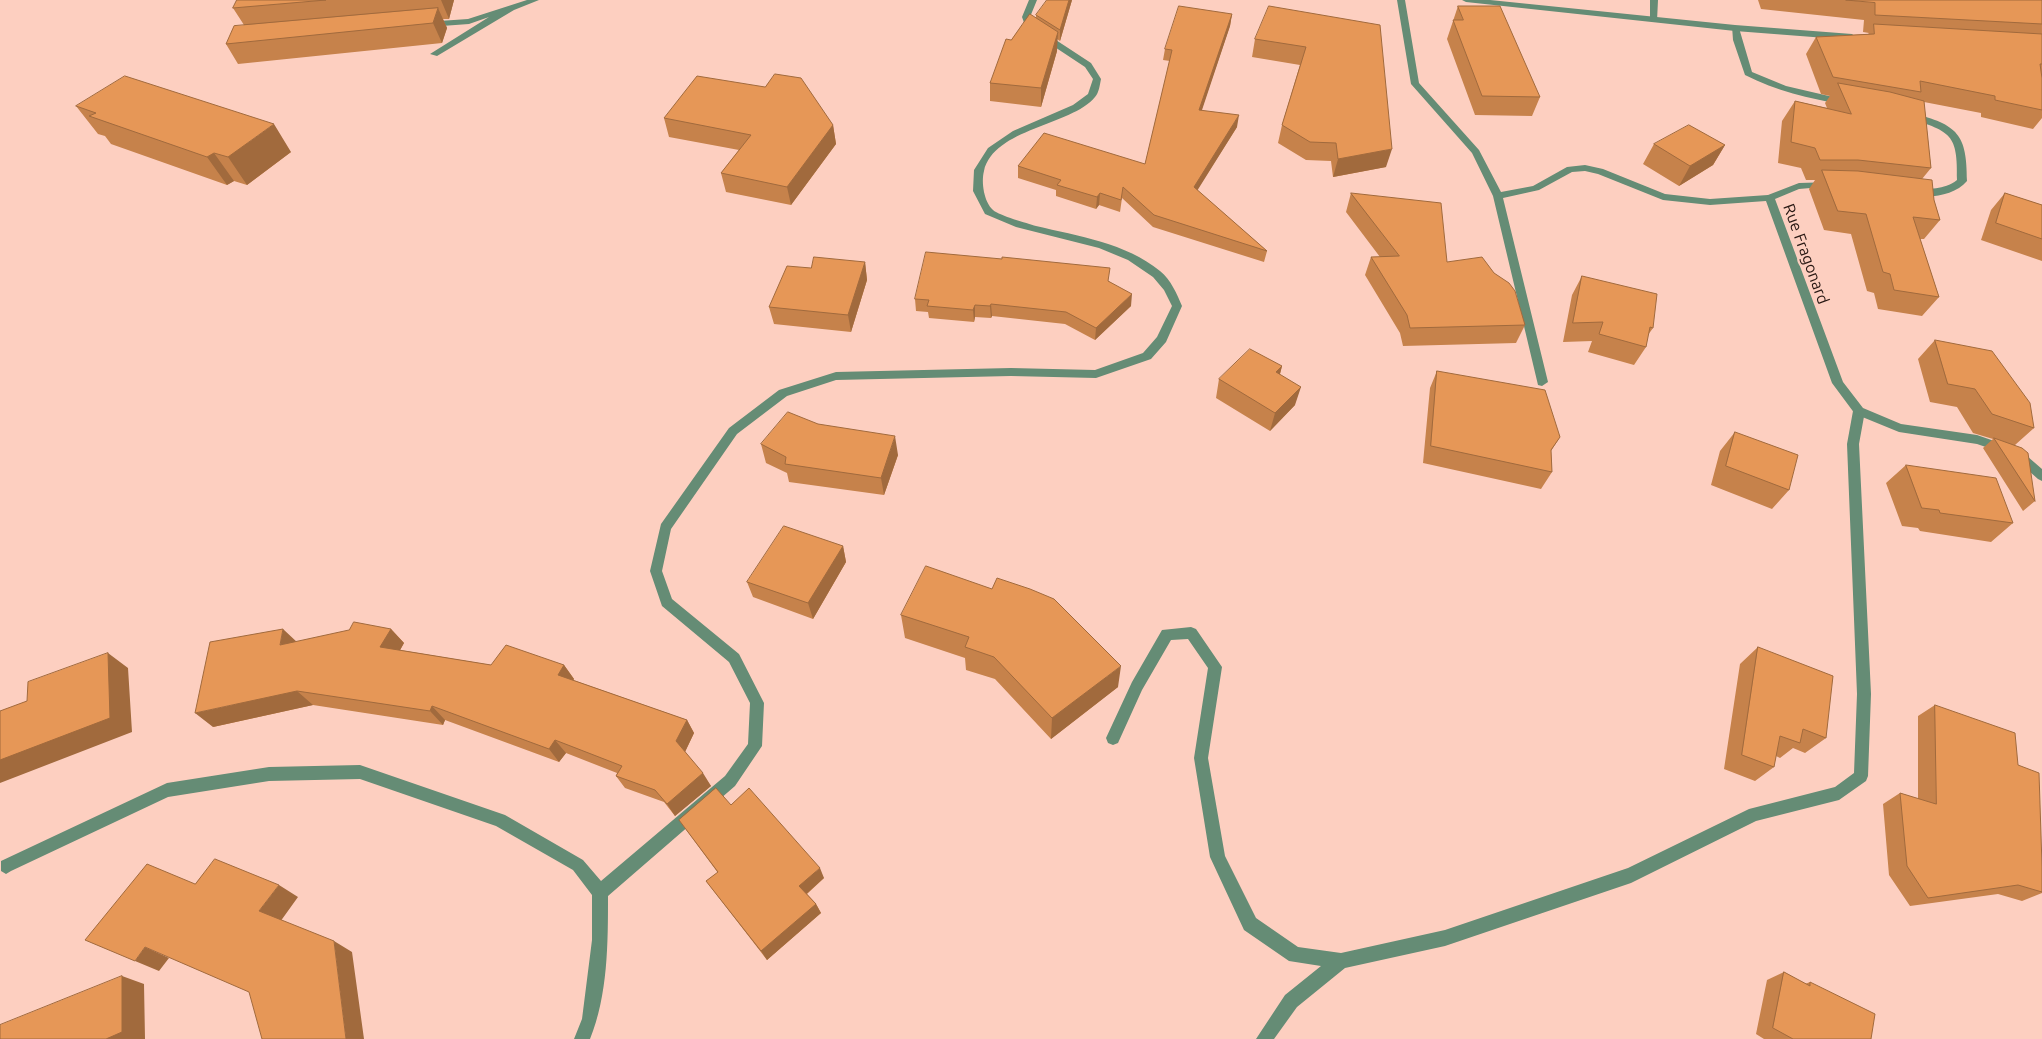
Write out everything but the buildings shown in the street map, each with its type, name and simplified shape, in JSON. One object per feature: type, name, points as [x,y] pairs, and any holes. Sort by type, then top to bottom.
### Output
[{"type":"street","points":[[419,25],[469,21],[535,0]]},
{"type":"street","points":[[600,892],[730,781],[755,746],[757,704],[734,658],[667,602],[656,571],[665,528],[733,431],[783,393],[836,376],[1011,372],[1096,374],[1146,356],[1162,339],[1170,324],[1177,306],[1169,289],[1157,274],[1132,258],[1102,245],[1020,226],[989,212],[978,191],[979,170],[991,150],[1016,133],[1076,107],[1092,95],[1097,78],[1088,65],[1030,26],[1026,17],[1033,0]]},
{"type":"street","points":[[1401,0],[1415,84],[1476,152],[1498,196],[1542,382]]},
{"type":"street","points":[[1466,0],[1736,28],[1866,38]]},
{"type":"street","points":[[1654,0],[1654,19]]},
{"type":"street","points":[[434,54],[511,8]]},
{"type":"street","points":[[1736,28],[1737,40],[1748,73],[1765,83],[1785,91],[1858,105]]},
{"type":"street","points":[[1904,114],[1946,130],[1958,141],[1962,181],[1954,189],[1936,194],[1907,193]]},
{"type":"street","points":[[1498,196],[1536,188],[1570,169],[1585,168],[1600,171],[1664,197],[1710,202],[1770,198]]},
{"type":"street","name":"Rue Fragonard","points":[[1841,185],[1810,184],[1793,186],[1770,198],[1838,383],[1859,411]]},
{"type":"street","points":[[1113,738],[1138,686],[1167,634],[1191,633],[1215,666],[1201,758],[1218,857],[1250,924],[1295,955],[1341,961],[1445,938],[1632,875],[1754,814],[1839,792],[1861,776],[1864,694],[1853,444],[1859,411],[1899,428],[1977,440],[2016,453],[2042,476]]},
{"type":"street","points":[[6,866],[167,790],[268,774],[360,772],[500,820],[578,865],[600,892],[600,940],[590,1019],[582,1039]]},
{"type":"street","points":[[1264,1039],[1292,1001],[1341,961]]}]
